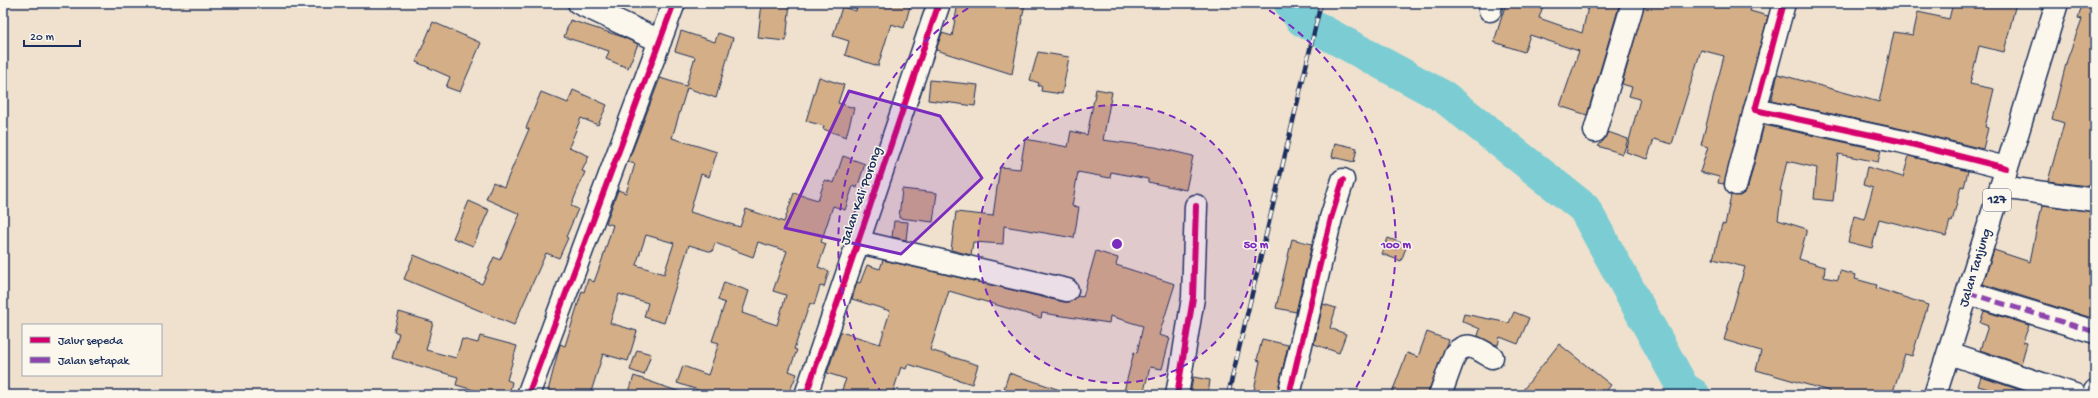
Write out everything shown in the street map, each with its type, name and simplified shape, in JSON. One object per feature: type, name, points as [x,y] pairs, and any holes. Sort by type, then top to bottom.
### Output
[{"type":"street","points":[[579,3],[660,41]]},
{"type":"street","points":[[528,395],[674,3]]},
{"type":"street","name":"Jalan Kali Porong","points":[[806,395],[859,242],[938,3]]},
{"type":"street","points":[[1595,131],[1633,3]]},
{"type":"street","points":[[1736,184],[1784,3]]},
{"type":"street","name":"Jalan Tanjung","points":[[1935,395],[2004,178],[2057,3]]},
{"type":"street","points":[[1755,110],[1899,141],[2004,178],[2095,200]]},
{"type":"street","points":[[1289,395],[1331,218],[1343,180]]},
{"type":"street","points":[[1177,395],[1192,298],[1196,206]]},
{"type":"street","points":[[859,242],[1067,290]]},
{"type":"street","points":[[1968,293],[2095,332]]},
{"type":"street","points":[[1440,395],[1455,354],[1460,349],[1465,346],[1473,347],[1492,357]]},
{"type":"street","points":[[1949,353],[2075,395]]},
{"type":"street","points":[[2092,395],[2095,391]]},
{"type":"highlighted area","points":[[849,91],[940,116],[982,178],[901,254],[785,228]]},
{"type":"building","points":[[762,3],[790,3],[786,41],[758,38]]},
{"type":"building","points":[[857,3],[911,3],[904,28],[891,24],[878,66],[845,55],[849,41],[833,36],[842,7],[856,11]]},
{"type":"building","points":[[958,3],[1025,3],[1012,74],[936,50],[942,33],[952,36]]},
{"type":"building","points":[[1506,3],[1544,3],[1539,18],[1582,33],[1589,3],[1620,3],[1587,115],[1560,106],[1579,51],[1530,35],[1524,52],[1494,42]]},
{"type":"building","points":[[1645,3],[1724,3],[1736,7],[1737,3],[1753,3],[1750,11],[1768,16],[1724,184],[1718,183],[1719,177],[1700,172],[1708,147],[1701,145],[1724,56],[1701,50],[1672,144],[1654,139],[1647,159],[1626,152],[1640,99],[1629,96],[1632,87],[1622,84]]},
{"type":"building","points":[[1953,3],[2016,3],[2004,52],[1979,46],[1970,84],[1994,89],[1985,127],[1988,128],[1983,149],[1902,129],[1771,101],[1778,74],[1879,102],[1894,32],[1913,35],[1918,12],[1949,19]]},
{"type":"building","points":[[2083,3],[2095,3],[2095,169],[2090,186],[2095,187],[2048,181],[2064,123],[2052,119],[2067,60],[2082,19],[2078,18]]},
{"type":"building","points":[[570,20],[620,36],[638,44],[628,68],[606,59],[609,51],[564,37]]},
{"type":"building","points":[[433,22],[481,43],[460,92],[446,87],[450,77],[416,62]]},
{"type":"building","points":[[681,31],[715,42],[718,33],[733,38],[716,98],[687,88],[672,138],[717,152],[709,177],[701,174],[690,212],[740,227],[746,209],[784,222],[794,193],[818,200],[825,180],[834,183],[843,156],[865,164],[857,188],[853,186],[845,210],[833,206],[821,242],[826,244],[818,267],[829,271],[824,287],[820,286],[814,305],[810,303],[794,349],[797,350],[789,371],[797,374],[788,395],[713,395],[677,383],[683,366],[708,375],[719,343],[712,341],[725,303],[718,300],[724,282],[749,291],[742,313],[777,325],[786,295],[773,291],[787,251],[758,242],[753,257],[715,243],[712,252],[689,245],[664,323],[644,317],[648,303],[619,294],[610,323],[637,331],[628,361],[603,354],[590,395],[570,390],[569,395],[548,391],[560,344],[565,346],[582,291],[584,292],[588,279],[594,282],[602,260],[613,225],[606,223],[618,190],[626,193],[635,164],[628,162],[660,78],[686,86],[695,57],[675,51]],"holes":[[[646,235],[674,243],[664,274],[636,265]]]},
{"type":"building","points":[[1038,52],[1069,57],[1062,94],[1041,91],[1042,86],[1038,86],[1039,83],[1030,80]]},
{"type":"building","points":[[819,77],[844,85],[838,103],[854,108],[846,137],[823,129],[824,126],[806,121]]},
{"type":"building","points":[[930,80],[978,85],[975,106],[928,100]]},
{"type":"building","points":[[1096,89],[1112,92],[1103,140],[1155,147],[1193,156],[1186,190],[1148,182],[1148,179],[1111,172],[1110,178],[1078,172],[1072,206],[1079,207],[1074,238],[1004,226],[1003,244],[973,242],[971,255],[951,250],[956,212],[993,216],[1000,167],[1020,169],[1025,139],[1068,147],[1071,131],[1087,135]]},
{"type":"building","points":[[573,90],[607,105],[598,125],[581,118],[569,147],[589,156],[582,171],[585,172],[571,206],[578,209],[559,258],[546,253],[514,325],[404,279],[414,255],[482,284],[494,257],[500,260],[520,214],[486,199],[493,182],[504,187],[529,129],[526,128],[541,92],[568,103]]},
{"type":"building","points":[[1764,125],[1881,150],[1878,162],[1838,154],[1833,201],[1814,199],[1817,168],[1787,161],[1780,191],[1782,191],[1778,220],[1807,229],[1799,259],[1825,267],[1824,277],[1838,280],[1840,271],[1856,275],[1855,279],[1877,285],[1876,288],[1928,305],[1912,356],[1905,354],[1892,395],[1828,395],[1829,391],[1756,370],[1761,351],[1724,340],[1745,267],[1713,259],[1722,224],[1725,225],[1731,195],[1740,196],[1748,187]]},
{"type":"building","points":[[1608,132],[1628,139],[1623,154],[1598,146],[1604,140]]},
{"type":"building","points":[[1335,143],[1357,148],[1354,162],[1332,157]]},
{"type":"building","points":[[1909,156],[1968,171],[1964,187],[1961,186],[1952,222],[1950,221],[1946,236],[1879,219],[1872,248],[1848,242],[1854,216],[1864,219],[1873,188],[1863,185],[1867,167],[1903,177]]},
{"type":"building","points":[[902,189],[937,193],[933,222],[899,218]]},
{"type":"building","points":[[469,201],[489,210],[473,246],[453,238]]},
{"type":"building","points":[[2043,205],[2095,212],[2095,319],[1983,284],[1994,250],[2030,262],[2040,211],[2042,211]]},
{"type":"building","points":[[894,221],[908,222],[906,240],[892,237]]},
{"type":"building","points":[[1388,238],[1407,245],[1401,261],[1382,254]]},
{"type":"building","points":[[1292,239],[1312,244],[1296,312],[1276,308]]},
{"type":"building","points":[[1096,251],[1118,258],[1116,265],[1175,284],[1159,335],[1170,338],[1162,369],[1150,367],[1143,395],[1123,395],[1134,352],[1137,353],[1143,326],[1110,316],[1109,323],[1042,313],[1041,318],[949,291],[930,350],[978,365],[972,384],[908,364],[906,369],[901,367],[892,395],[840,395],[846,379],[827,373],[841,332],[880,344],[890,311],[852,299],[857,282],[860,283],[867,265],[880,269],[883,260],[1064,302],[1070,302],[1077,296],[1083,297]]},
{"type":"building","points":[[1323,304],[1336,308],[1330,328],[1346,334],[1339,353],[1314,344]]},
{"type":"building","points":[[1984,311],[2029,325],[2023,342],[2027,343],[2021,364],[1980,350],[1988,326],[1980,323]]},
{"type":"building","points":[[399,312],[433,322],[426,350],[456,358],[462,339],[478,343],[480,336],[517,346],[507,380],[512,382],[509,395],[492,395],[456,385],[458,377],[392,358],[399,333],[394,332]]},
{"type":"building","points":[[1514,312],[1529,318],[1518,344],[1500,337],[1498,345],[1494,344],[1478,336],[1480,329],[1462,321],[1464,314],[1509,323]]},
{"type":"building","points":[[1427,332],[1448,340],[1427,395],[1391,395],[1407,353],[1418,357]]},
{"type":"building","points":[[1262,339],[1288,345],[1277,395],[1253,395],[1260,361],[1257,360]]},
{"type":"building","points":[[1559,344],[1611,385],[1603,395],[1519,395]]},
{"type":"building","points":[[637,350],[651,354],[644,375],[630,370]]},
{"type":"building","points":[[1009,373],[1066,392],[1065,395],[1002,395]]},
{"type":"building","points":[[634,376],[683,393],[683,395],[628,395]]},
{"type":"building","points":[[1193,377],[1210,380],[1208,395],[1190,395]]},
{"type":"building","points":[[1981,377],[2035,395],[2010,395],[1978,386]]},
{"type":"waterway","points":[[1290,3],[1302,20],[1444,97],[1584,208],[1683,388],[1694,395]]},
{"type":"railway","points":[[1228,395],[1321,3]]},
{"type":"marked path","points":[[1968,293],[2095,332]]},
{"type":"cycle path","points":[[528,395],[674,3]]},
{"type":"cycle path","points":[[806,395],[939,3]]},
{"type":"cycle path","points":[[1784,3],[1755,110],[1899,141],[2006,168]]},
{"type":"cycle path","points":[[1289,395],[1331,218],[1343,180]]},
{"type":"cycle path","points":[[1177,395],[1193,298],[1196,206]]}]
